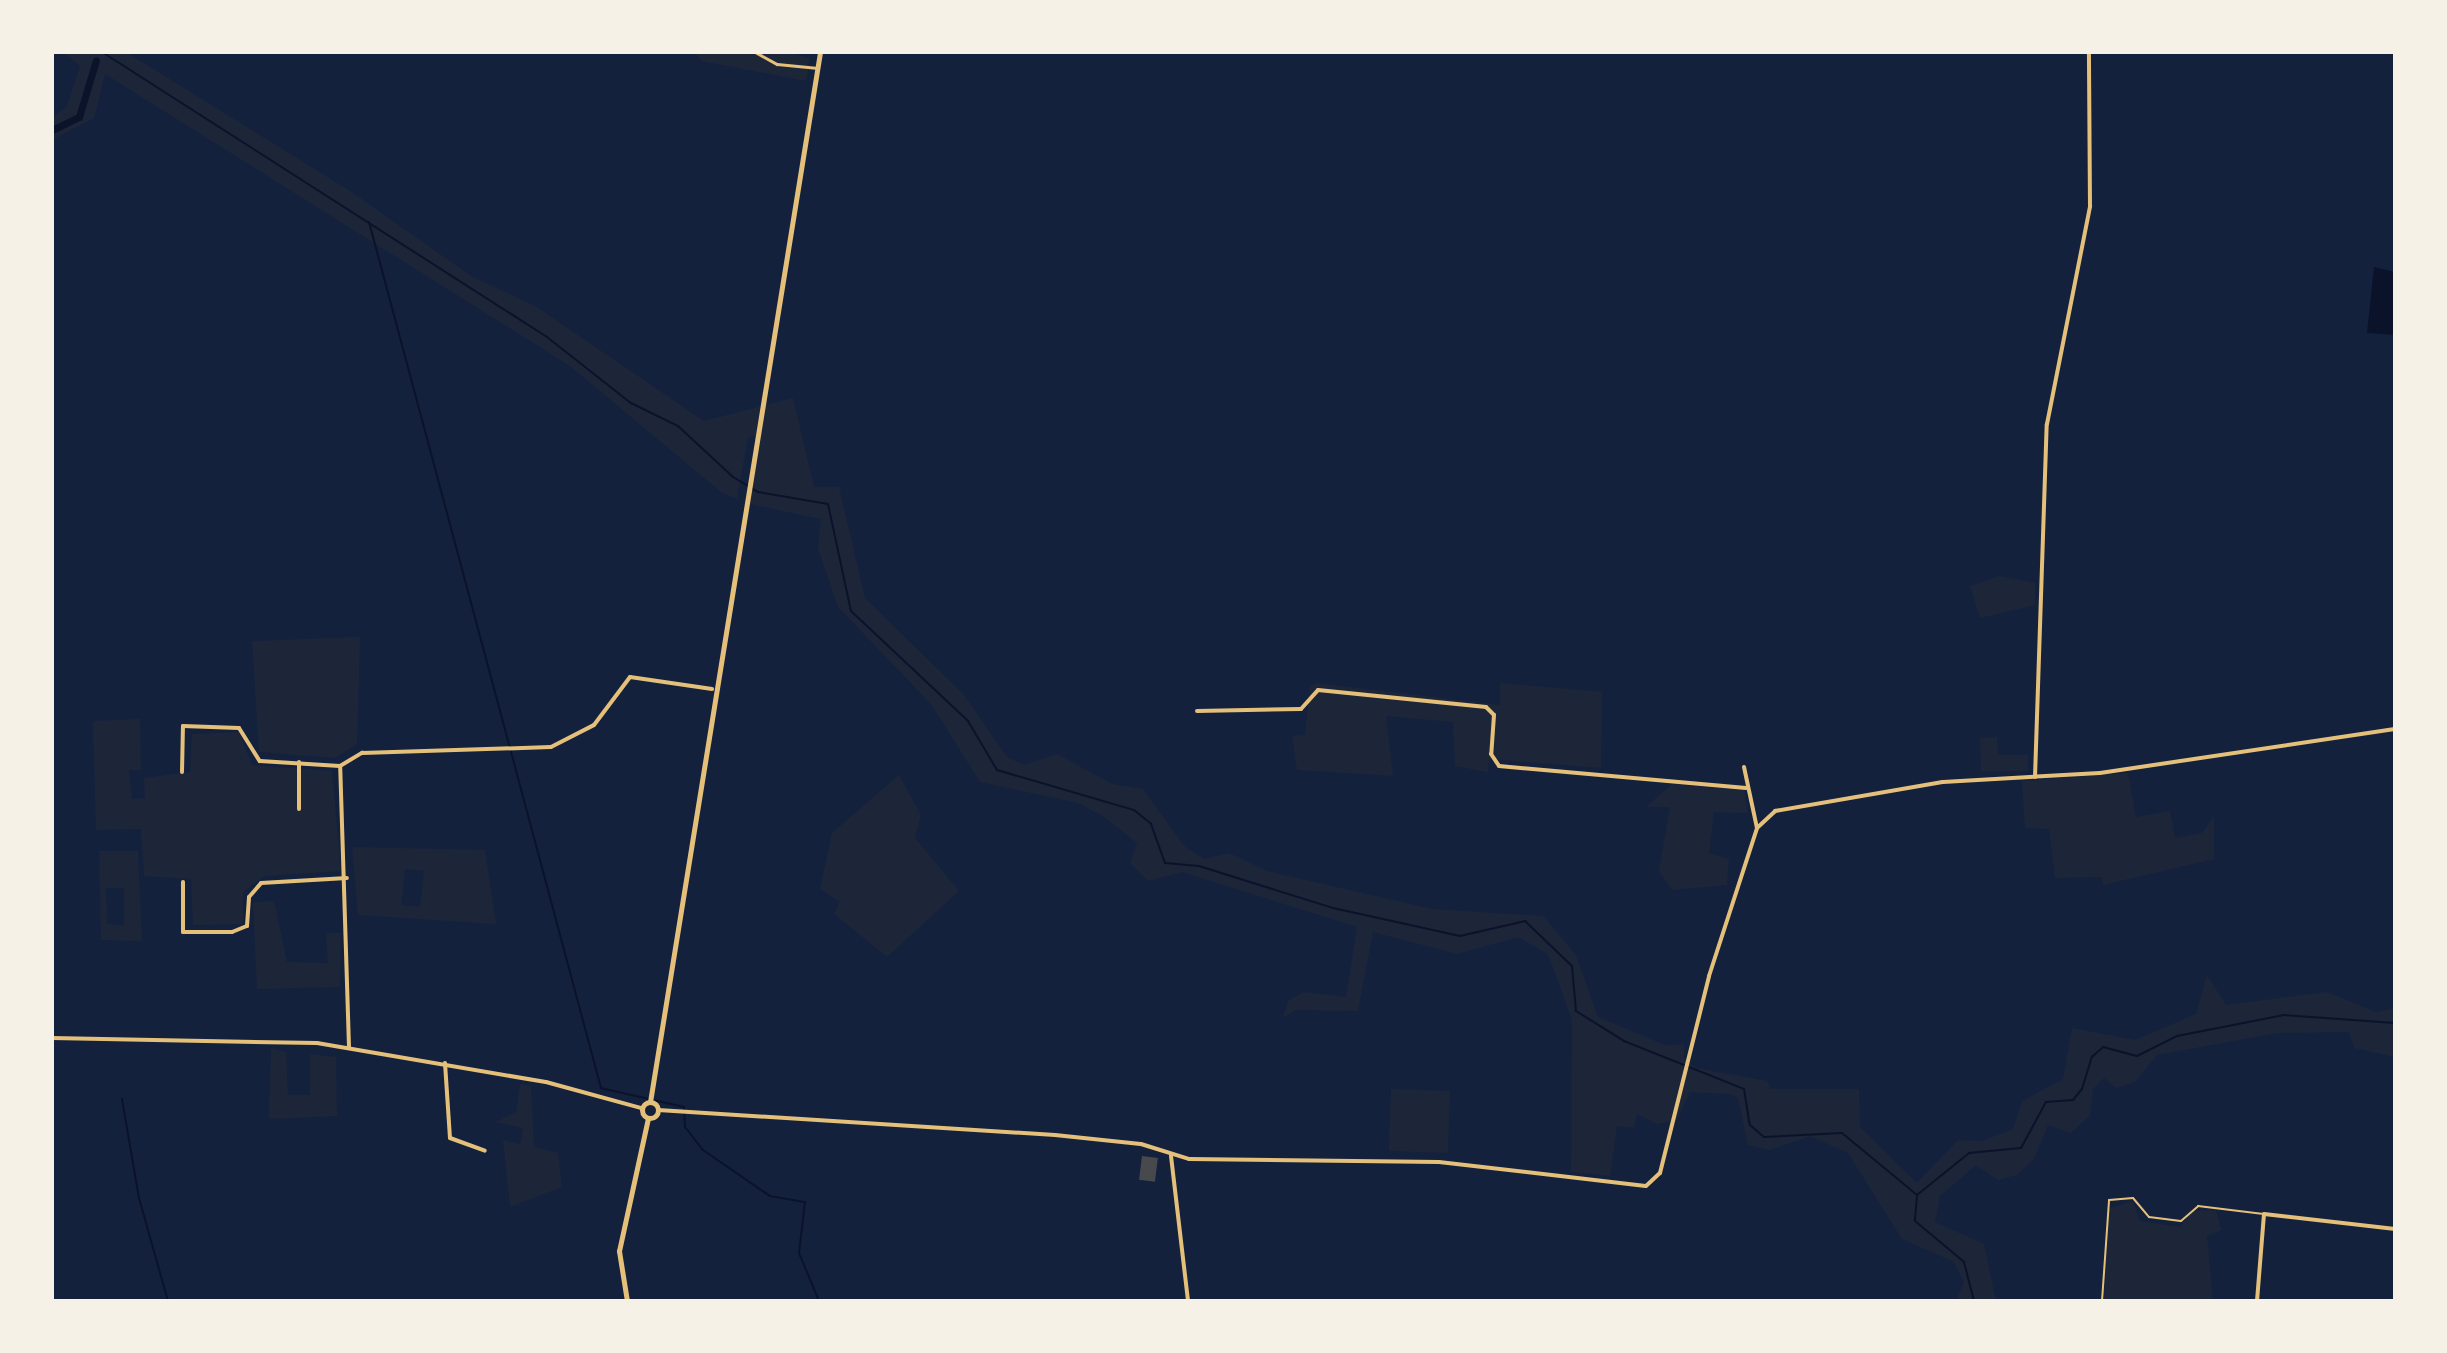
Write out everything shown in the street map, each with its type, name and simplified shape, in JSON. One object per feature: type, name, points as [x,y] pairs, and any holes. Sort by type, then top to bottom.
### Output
[{"type":"street","points":[[755,52],[784,66],[818,68]]},
{"type":"street","points":[[641,1108],[650,1100],[712,689],[820,52]]},
{"type":"street","points":[[2035,777],[2047,412],[2090,206],[2089,52]]},
{"type":"street","points":[[182,772],[183,726],[231,725],[245,734],[255,760],[340,766],[362,753],[551,747],[594,725],[630,677],[712,689]]},
{"type":"street","points":[[1197,711],[1301,709],[1318,690],[1486,707],[1494,715],[1491,754],[1499,766],[1746,788]]},
{"type":"street","points":[[1757,828],[1788,806],[1943,782],[2035,777],[2395,729]]},
{"type":"street","points":[[299,762],[299,809]]},
{"type":"street","points":[[340,766],[347,878],[349,1047]]},
{"type":"street","points":[[627,1301],[619,1251],[648,1118],[658,1110],[1055,1135],[1141,1144],[1171,1156],[1439,1162],[1646,1186],[1660,1173],[1682,1077],[1757,828],[1746,788],[1744,767]]},
{"type":"street","points":[[183,882],[183,932],[232,932],[247,926],[249,897],[261,883],[347,878]]},
{"type":"street","points":[[52,1038],[349,1047],[445,1062],[641,1108],[648,1118]]},
{"type":"street","points":[[445,1062],[450,1138],[485,1151]]},
{"type":"street","points":[[650,1100],[658,1110]]},
{"type":"street","points":[[1171,1156],[1188,1301]]},
{"type":"street","points":[[2257,1301],[2264,1214],[2395,1229]]},
{"type":"lane","points":[[2102,1301],[2104,1209],[2113,1198],[2133,1198],[2149,1217],[2181,1221],[2198,1206],[2264,1214]]},
{"type":"shaded area","points":[[63,52],[126,52],[350,191],[471,276],[535,306],[704,421],[793,398],[814,487],[839,487],[865,598],[964,695],[1007,757],[1024,765],[1057,754],[1112,784],[1143,789],[1184,846],[1204,859],[1229,853],[1267,871],[1432,909],[1543,916],[1576,955],[1598,1017],[1667,1046],[1684,1044],[1684,1058],[1696,1068],[1767,1081],[1770,1089],[1859,1089],[1860,1127],[1917,1183],[1958,1140],[1982,1141],[2013,1129],[2022,1101],[2063,1079],[2072,1028],[2135,1040],[2196,1014],[2207,975],[2226,1005],[2327,992],[2376,1012],[2395,1008],[2395,1057],[2354,1048],[2349,1032],[2277,1033],[2157,1055],[2135,1082],[2116,1088],[2104,1078],[2093,1089],[2090,1115],[2071,1133],[2048,1125],[2034,1159],[2017,1175],[1998,1180],[1976,1165],[1940,1196],[1935,1222],[1984,1244],[1996,1301],[1956,1301],[1964,1282],[1954,1262],[1902,1239],[1848,1153],[1810,1136],[1770,1150],[1748,1145],[1738,1098],[1729,1094],[1690,1092],[1677,1120],[1657,1124],[1637,1114],[1634,1128],[1617,1126],[1610,1176],[1571,1172],[1572,1020],[1548,954],[1518,937],[1457,954],[1373,932],[1358,1011],[1296,1010],[1283,1018],[1288,1001],[1303,992],[1346,997],[1357,927],[1182,872],[1148,881],[1130,863],[1137,843],[1103,816],[1078,803],[980,782],[931,704],[838,607],[818,548],[821,519],[749,504],[758,436],[748,437],[737,499],[721,492],[570,366],[105,74],[94,118],[52,140],[52,118],[67,106],[80,66]]},
{"type":"shaded area","points":[[695,52],[789,52],[810,58],[806,81],[701,61]]},
{"type":"shaded area","points":[[2374,267],[2395,272],[2395,335],[2367,333]]},
{"type":"shaded area","points":[[1999,576],[2035,583],[2035,605],[1980,618],[1970,586]]},
{"type":"shaded area","points":[[360,637],[357,744],[335,758],[259,752],[252,641]]},
{"type":"shaded area","points":[[1316,683],[1500,705],[1500,683],[1602,692],[1601,768],[1489,759],[1488,772],[1455,766],[1453,722],[1386,716],[1393,776],[1297,770],[1292,736],[1305,735],[1310,686]]},
{"type":"shaded area","points":[[140,719],[141,770],[129,770],[132,799],[145,798],[144,778],[190,772],[192,734],[239,732],[252,765],[332,771],[341,871],[265,876],[243,892],[243,924],[193,925],[191,879],[144,876],[141,829],[96,830],[93,721]]},
{"type":"shaded area","points":[[1997,737],[1998,755],[2028,755],[2028,771],[1981,771],[1980,738]]},
{"type":"shaded area","points":[[2128,773],[2136,817],[2170,811],[2175,838],[2202,833],[2214,816],[2214,859],[2103,885],[2102,877],[2055,878],[2049,829],[2025,828],[2022,781]]},
{"type":"shaded area","points":[[899,775],[921,815],[915,838],[959,891],[887,957],[834,914],[840,902],[820,889],[832,833]]},
{"type":"shaded area","points":[[1672,784],[1744,790],[1748,813],[1714,812],[1709,853],[1729,859],[1727,885],[1672,890],[1659,871],[1670,807],[1646,807]]},
{"type":"shaded area","points":[[352,847],[485,850],[496,924],[358,915]],"holes":[[[405,869],[424,871],[420,907],[401,905]]]},
{"type":"shaded area","points":[[99,851],[138,851],[142,941],[101,940]],"holes":[[[106,888],[124,888],[124,926],[107,924]]]},
{"type":"shaded area","points":[[274,901],[287,962],[328,963],[326,933],[341,933],[340,987],[257,989],[253,902]]},
{"type":"shaded area","points":[[271,1048],[286,1052],[288,1095],[310,1095],[310,1054],[336,1057],[337,1116],[269,1119]]},
{"type":"shaded area","points":[[520,1084],[531,1086],[534,1147],[558,1153],[562,1187],[510,1207],[503,1140],[520,1144],[523,1128],[496,1122],[516,1112]]},
{"type":"shaded area","points":[[1391,1089],[1450,1091],[1448,1153],[1389,1151]]},
{"type":"shaded area","points":[[2133,1201],[2140,1221],[2180,1227],[2192,1211],[2216,1210],[2221,1230],[2207,1236],[2213,1301],[2104,1301],[2107,1209]]},
{"type":"building","points":[[1142,1156],[1158,1158],[1155,1182],[1139,1180]]},
{"type":"waterway","points":[[102,52],[547,337],[631,403],[678,426],[733,477],[758,492],[828,504],[851,611],[968,721],[997,770],[1134,810],[1151,824],[1165,863],[1199,866],[1333,908],[1460,936],[1525,921],[1572,966],[1576,1011],[1624,1041],[1744,1089],[1750,1125],[1764,1137],[1842,1133],[1917,1195]]},
{"type":"waterway","points":[[52,130],[79,117],[96,60]]},
{"type":"waterway","points":[[369,222],[601,1088],[684,1107],[685,1127],[703,1150],[770,1196],[805,1202],[799,1253],[819,1301]]},
{"type":"waterway","points":[[1917,1195],[1969,1153],[2021,1148],[2046,1102],[2073,1100],[2082,1089],[2092,1057],[2103,1047],[2137,1056],[2177,1036],[2284,1015],[2395,1023]]},
{"type":"waterway","points":[[122,1099],[139,1198],[168,1301]]},
{"type":"waterway","points":[[1917,1196],[1915,1221],[1964,1262],[1974,1301]]}]
